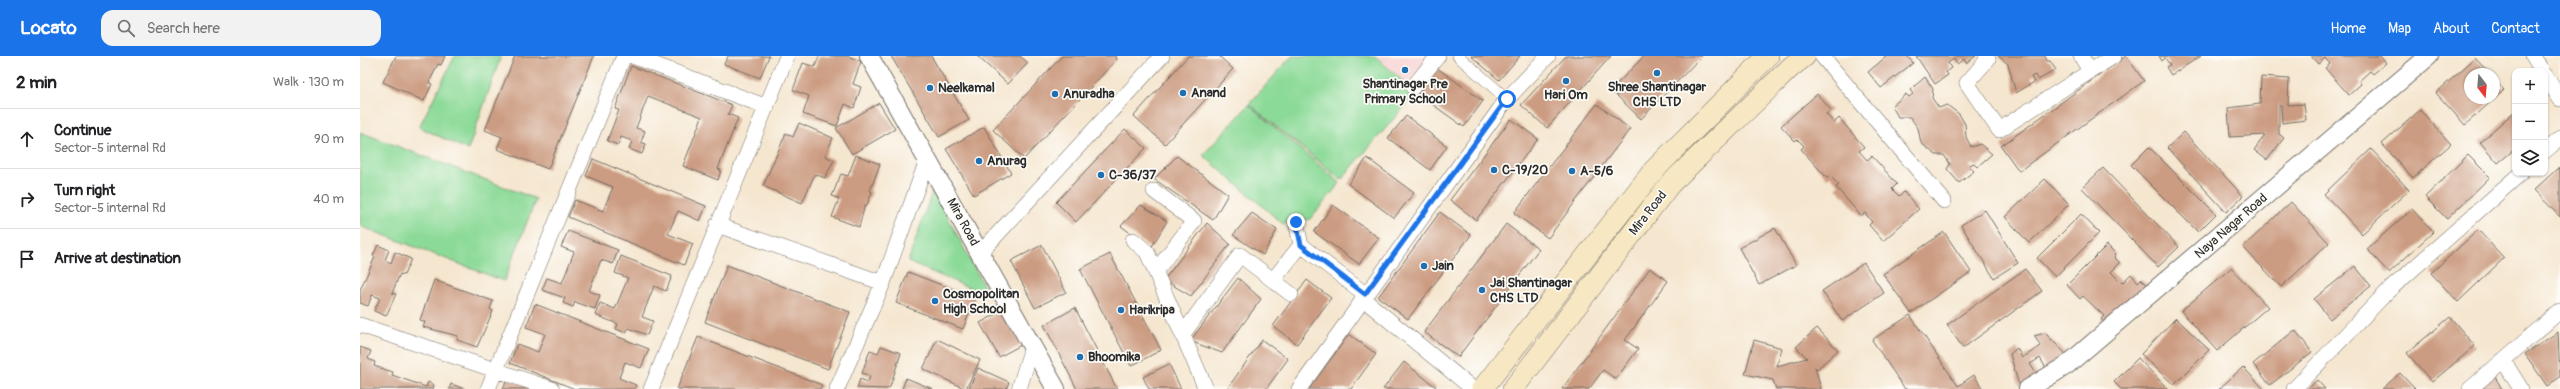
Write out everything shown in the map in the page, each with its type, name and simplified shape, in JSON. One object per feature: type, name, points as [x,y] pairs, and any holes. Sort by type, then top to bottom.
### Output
[{"type":"main road","name":"Mira Road","points":[[1482,389],[1665,157],[1768,56]]},
{"type":"main road","name":"Mira Road","points":[[1513,389],[1670,184],[1791,67],[1805,56]]},
{"type":"street","points":[[488,389],[624,56]]},
{"type":"street","points":[[632,56],[767,107]]},
{"type":"street","points":[[651,389],[717,225],[788,56]]},
{"type":"street","name":"Mira Road","points":[[869,56],[1056,389]]},
{"type":"street","points":[[980,253],[1162,56]]},
{"type":"street","points":[[1412,87],[1438,56]]},
{"type":"street","points":[[1458,56],[1507,99]]},
{"type":"street","points":[[1299,389],[1364,296],[1507,99],[1548,56]]},
{"type":"street","points":[[1822,56],[1944,201]]},
{"type":"street","points":[[1986,56],[1988,59],[1967,83],[1999,130],[2114,56]]},
{"type":"street","points":[[2081,56],[2090,71]]},
{"type":"street","name":"Naya Nagar Road","points":[[2028,389],[2067,365],[2429,56]]},
{"type":"street","points":[[2533,56],[2540,68]]},
{"type":"street","points":[[2548,80],[2560,99]]},
{"type":"street","points":[[2548,148],[2560,138]]},
{"type":"street","points":[[837,389],[883,282],[927,160]]},
{"type":"street","points":[[2294,389],[2387,292],[2517,176]]},
{"type":"street","points":[[1154,191],[1194,221],[1156,271]]},
{"type":"street","points":[[1296,222],[1301,245],[1364,296],[1473,389]]},
{"type":"street","points":[[717,225],[883,282]]},
{"type":"street","points":[[1133,240],[1147,252],[1206,389]]},
{"type":"street","points":[[1273,280],[1301,245]]},
{"type":"street","points":[[1183,334],[1240,255],[1291,294]]},
{"type":"street","points":[[2470,389],[2560,311]]},
{"type":"street","points":[[360,325],[552,389]]},
{"type":"street","points":[[1019,389],[1032,346]]},
{"type":"street","points":[[2503,360],[2521,389]]},
{"type":"shaded area","name":"Shantinagar Pre Primary School","points":[[1377,56],[1430,56],[1407,84]]},
{"type":"green space","points":[[455,56],[501,56],[468,150],[419,127]]},
{"type":"green space","points":[[1292,56],[1375,56],[1416,93],[1341,180],[1249,104]]},
{"type":"green space","points":[[1249,105],[1340,183],[1310,219],[1283,224],[1203,155]]},
{"type":"green space","points":[[360,132],[536,199],[504,281],[360,226]]},
{"type":"green space","points":[[933,189],[989,296],[908,262]]},
{"type":"building","points":[[396,56],[445,56],[441,65],[438,64],[429,83],[432,84],[424,101],[383,82]]},
{"type":"building","points":[[515,56],[594,56],[548,169],[497,149],[502,137],[485,130]]},
{"type":"building","points":[[728,56],[769,56],[760,78],[724,64]]},
{"type":"building","points":[[819,56],[847,56],[861,61],[853,84],[861,87],[854,108],[845,104],[837,126],[803,114],[809,96],[793,90],[803,63],[815,67]]},
{"type":"building","name":"Neelkamal","points":[[891,56],[931,56],[969,120],[939,137]]},
{"type":"building","points":[[977,56],[1020,56],[1028,63],[1008,84]]},
{"type":"building","name":"Anuradha","points":[[1062,56],[1115,56],[1117,59],[1024,159],[993,130]]},
{"type":"building","name":"Anand","points":[[1188,56],[1219,56],[1233,69],[1165,144],[1134,116]]},
{"type":"building","points":[[1471,56],[1520,56],[1499,80]]},
{"type":"building","name":"Hari Om","points":[[1566,56],[1611,56],[1547,128],[1521,105]]},
{"type":"building","name":"Shree Shantinagar CHS LTD","points":[[1644,56],[1702,56],[1641,119],[1611,90]]},
{"type":"building","points":[[1887,56],[1907,56],[1913,63],[1881,88],[1868,72]]},
{"type":"building","points":[[1916,56],[1976,56],[1966,63],[1964,59],[1957,64],[1954,59],[1948,63],[1951,68],[1946,72],[1948,75],[1935,84]]},
{"type":"building","points":[[1998,56],[2045,56],[2047,61],[2050,61],[2056,70],[2038,80],[2035,75],[2031,77],[2034,82],[2016,93],[2008,64]]},
{"type":"building","points":[[2126,56],[2144,81],[2019,171],[2001,146]]},
{"type":"building","points":[[2159,56],[2201,56],[2171,75],[2166,67],[2170,65],[2165,58],[2162,61]]},
{"type":"building","points":[[2311,56],[2380,56],[2386,63],[2373,74],[2370,71],[2359,81],[2361,84],[2349,95],[2325,68],[2330,64],[2325,58],[2318,64]]},
{"type":"building","points":[[2475,58],[2484,68],[2464,68],[2464,104],[2488,104],[2465,125],[2436,93]]},
{"type":"building","points":[[631,66],[732,105],[728,114],[738,118],[718,169],[721,170],[718,180],[683,166],[702,117],[648,96],[636,128],[645,131],[641,142],[646,144],[642,154],[629,149],[632,141],[621,137],[618,145],[607,141],[619,110],[615,109]]},
{"type":"building","points":[[1437,68],[1483,101],[1464,127],[1418,94]]},
{"type":"building","points":[[1925,77],[1933,89],[1932,98],[1939,108],[1947,105],[1959,114],[1965,124],[1966,137],[1971,147],[1980,144],[1992,154],[1977,167],[1973,163],[1969,166],[1974,171],[1959,183],[1947,169],[1950,164],[1944,155],[1936,155],[1921,143],[1918,128],[1910,117],[1898,117],[1892,106],[1906,94],[1909,97],[1913,94],[1910,90]]},
{"type":"building","points":[[2261,77],[2289,79],[2288,105],[2304,104],[2306,120],[2282,123],[2281,106],[2279,105],[2279,134],[2284,138],[2267,160],[2254,150],[2265,135],[2230,137],[2228,108],[2260,104]]},
{"type":"building","points":[[2500,86],[2504,90],[2500,94]]},
{"type":"building","points":[[1817,94],[1831,110],[1826,114],[1834,123],[1839,118],[1864,147],[1859,151],[1867,160],[1872,156],[1897,184],[1892,189],[1899,196],[1904,192],[1919,209],[1883,241],[1869,225],[1872,222],[1865,213],[1861,216],[1836,187],[1839,185],[1830,176],[1827,178],[1801,149],[1804,146],[1797,139],[1795,141],[1781,126]]},
{"type":"building","points":[[879,103],[895,129],[852,154],[836,128]]},
{"type":"building","name":"A-5/6","points":[[1597,104],[1630,129],[1548,238],[1514,213]]},
{"type":"building","points":[[2420,110],[2451,144],[2413,178],[2382,144]]},
{"type":"building","points":[[2512,114],[2512,151],[2498,163],[2480,142]]},
{"type":"building","points":[[1406,116],[1447,146],[1430,170],[1388,138]]},
{"type":"building","name":"C-19/20","points":[[1511,119],[1538,139],[1476,220],[1450,200]]},
{"type":"building","points":[[799,123],[833,138],[825,156],[834,160],[825,178],[815,174],[802,203],[763,186],[786,133],[793,137]]},
{"type":"building","name":"Anurag","points":[[984,127],[1011,173],[974,195],[946,149]]},
{"type":"building","name":"C-36/37","points":[[1125,129],[1146,148],[1076,222],[1056,202]]},
{"type":"building","points":[[2184,132],[2243,196],[2226,212],[2167,148]]},
{"type":"building","points":[[2149,147],[2216,214],[2198,232],[2131,165]]},
{"type":"building","points":[[2371,149],[2409,190],[2362,234],[2324,194]]},
{"type":"building","points":[[856,155],[880,164],[870,191],[872,192],[867,205],[865,205],[859,227],[832,217],[839,199],[832,196],[841,174],[848,176]]},
{"type":"building","points":[[2468,155],[2490,177],[2447,219],[2425,197]]},
{"type":"building","points":[[1177,156],[1228,194],[1213,220],[1154,179]]},
{"type":"building","points":[[1367,158],[1414,193],[1394,218],[1348,184]]},
{"type":"building","points":[[593,159],[706,206],[700,221],[678,211],[668,234],[693,244],[684,265],[568,217],[575,200],[603,211],[613,187],[586,176]]},
{"type":"building","points":[[2103,168],[2179,247],[2158,267],[2082,188]]},
{"type":"building","points":[[2558,168],[2560,170],[2560,217],[2534,190]]},
{"type":"building","points":[[2045,179],[2069,204],[2029,243],[2005,217]]},
{"type":"building","points":[[2291,202],[2329,243],[2281,287],[2243,247]]},
{"type":"building","points":[[1141,205],[1167,221],[1151,248],[1121,226]]},
{"type":"building","points":[[1333,205],[1379,238],[1359,264],[1314,232]]},
{"type":"building","points":[[2412,209],[2433,232],[2389,273],[2367,249]]},
{"type":"building","points":[[1985,210],[2018,263],[1994,278],[1961,225]]},
{"type":"building","name":"Jain","points":[[1440,212],[1471,235],[1408,319],[1378,297]]},
{"type":"building","points":[[1252,213],[1277,230],[1263,255],[1233,235]]},
{"type":"building","points":[[2081,214],[2099,233],[2055,277],[2037,258]]},
{"type":"building","points":[[1207,223],[1230,244],[1191,296],[1164,280]]},
{"type":"building","name":"Jai Shantinagar CHS LTD","points":[[1506,224],[1539,249],[1458,357],[1424,332]]},
{"type":"building","points":[[1775,228],[1796,265],[1759,285],[1739,248]]},
{"type":"building","points":[[2478,230],[2504,258],[2458,302],[2431,273]]},
{"type":"building","points":[[568,231],[618,250],[613,264],[601,260],[589,291],[600,295],[595,309],[575,302],[573,307],[563,303],[565,298],[542,290],[547,278],[562,283],[574,252],[561,247]]},
{"type":"building","points":[[1944,232],[1971,272],[1911,313],[1883,274]]},
{"type":"building","points":[[378,245],[389,250],[385,260],[391,263],[395,252],[411,259],[404,275],[400,274],[392,293],[396,294],[386,316],[374,311],[380,298],[372,295],[368,306],[360,303],[360,290],[375,257],[373,256]]},
{"type":"building","points":[[1042,245],[1066,292],[1035,308],[1011,261]]},
{"type":"building","points":[[2107,245],[2116,254],[2114,257],[2120,263],[2111,272],[2122,283],[2131,274],[2138,282],[2141,279],[2150,287],[2109,327],[2101,319],[2104,316],[2083,296],[2080,299],[2067,285]]},
{"type":"building","name":"Harikripa","points":[[1110,254],[1161,350],[1131,366],[1080,269]]},
{"type":"building","points":[[621,256],[672,276],[666,291],[654,286],[642,317],[653,321],[647,335],[628,328],[626,333],[616,329],[618,324],[595,315],[600,303],[615,309],[628,278],[615,273]]},
{"type":"building","points":[[1864,263],[1884,293],[1842,321],[1822,291]]},
{"type":"building","points":[[727,265],[850,312],[828,369],[705,322]]},
{"type":"building","points":[[2355,266],[2371,286],[2330,319],[2314,299]]},
{"type":"building","points":[[1650,268],[1668,281],[1625,340],[1638,349],[1616,379],[1603,370],[1589,389],[1562,389]]},
{"type":"building","points":[[2231,268],[2268,307],[2217,351],[2181,311]]},
{"type":"building","points":[[2025,269],[2042,291],[1963,348],[1947,325]]},
{"type":"building","name":"Cosmopolitan High School","points":[[908,272],[975,298],[963,329],[896,303]]},
{"type":"building","points":[[1238,278],[1261,299],[1222,353],[1190,341]]},
{"type":"building","points":[[434,280],[493,301],[490,309],[493,311],[477,347],[457,340],[458,336],[423,327],[425,322],[420,320]]},
{"type":"building","points":[[1307,280],[1331,298],[1297,344],[1273,326]]},
{"type":"building","points":[[535,304],[649,349],[641,368],[625,362],[619,378],[636,385],[634,389],[575,389],[510,363],[517,344],[538,352],[545,334],[526,327]]},
{"type":"building","name":"Bhoomika","points":[[1075,308],[1117,389],[1077,389],[1044,325]]},
{"type":"building","points":[[1002,311],[1021,345],[999,357],[980,323]]},
{"type":"building","points":[[1910,315],[1958,386],[1974,375],[1983,389],[1905,389],[1872,340]]},
{"type":"building","points":[[2450,317],[2475,346],[2432,382],[2407,353]]},
{"type":"building","points":[[2176,318],[2209,350],[2174,385],[2141,354]]},
{"type":"building","points":[[1817,328],[1838,350],[1817,369],[1815,367],[1821,389],[1776,389],[1773,380],[1745,374],[1754,340],[1782,348],[1777,366],[1807,358],[1796,347]]},
{"type":"building","points":[[2295,330],[2312,352],[2270,385],[2253,364]]},
{"type":"building","points":[[2558,332],[2560,377],[2547,386],[2525,354]]},
{"type":"building","points":[[2045,333],[2065,353],[2070,362],[2049,373],[2040,358],[2030,364],[2040,379],[2022,389],[2018,382],[2010,354],[2017,348],[2022,358],[2041,346],[2034,336]]},
{"type":"building","points":[[1349,334],[1376,354],[1351,389],[1309,389]]},
{"type":"building","points":[[698,337],[822,385],[820,389],[677,389]]},
{"type":"building","points":[[937,339],[980,360],[966,389],[923,369]]},
{"type":"building","points":[[1262,340],[1288,359],[1266,389],[1227,389]]},
{"type":"building","points":[[881,346],[901,353],[890,387],[887,389],[857,388],[860,379],[868,382],[870,376],[862,373],[870,350],[878,353]]},
{"type":"building","points":[[360,347],[371,351],[368,359],[375,362],[374,366],[393,372],[392,375],[426,387],[428,382],[434,385],[433,389],[360,389]]},
{"type":"building","points":[[2138,358],[2168,389],[2121,389],[2114,382]]},
{"type":"building","points":[[1404,362],[1436,387],[1435,389],[1383,389]]},
{"type":"building","points":[[1169,364],[1181,389],[1149,389],[1143,377]]},
{"type":"building","points":[[2243,367],[2264,389],[2219,389]]},
{"type":"building","points":[[978,368],[1009,382],[1006,389],[969,389]]},
{"type":"building","points":[[2400,373],[2415,389],[2382,389]]},
{"type":"building","points":[[2494,375],[2502,389],[2482,389],[2479,383]]},
{"type":"building","points":[[508,378],[533,389],[503,389]]},
{"type":"building","points":[[906,378],[933,389],[902,389]]},
{"type":"building","points":[[2317,380],[2325,389],[2308,389]]},
{"type":"building","points":[[451,384],[465,389],[449,389]]},
{"type":"place","name":"Shantinagar Pre Primary School","points":[[1405,70]]},
{"type":"place","name":"Shree Shantinagar CHS LTD","points":[[1657,73]]},
{"type":"place","name":"Hari Om","points":[[1566,81]]},
{"type":"place","name":"Neelkamal","points":[[930,88]]},
{"type":"place","name":"Anand","points":[[1183,93]]},
{"type":"place","name":"Anuradha","points":[[1055,94]]},
{"type":"place","name":"Anurag","points":[[979,161]]},
{"type":"place","name":"C-19/20","points":[[1494,170]]},
{"type":"place","name":"A-5/6","points":[[1572,171]]},
{"type":"place","name":"C-36/37","points":[[1101,175]]},
{"type":"place","name":"Jain","points":[[1424,266]]},
{"type":"place","name":"Jai Shantinagar CHS LTD","points":[[1482,290]]},
{"type":"place","name":"Cosmopolitan High School","points":[[935,301]]},
{"type":"place","name":"Harikripa","points":[[1121,310]]},
{"type":"place","name":"Bhoomika","points":[[1080,357]]},
{"type":"route","points":[[1296,222],[1301,245],[1365,294],[1507,99]]}]
